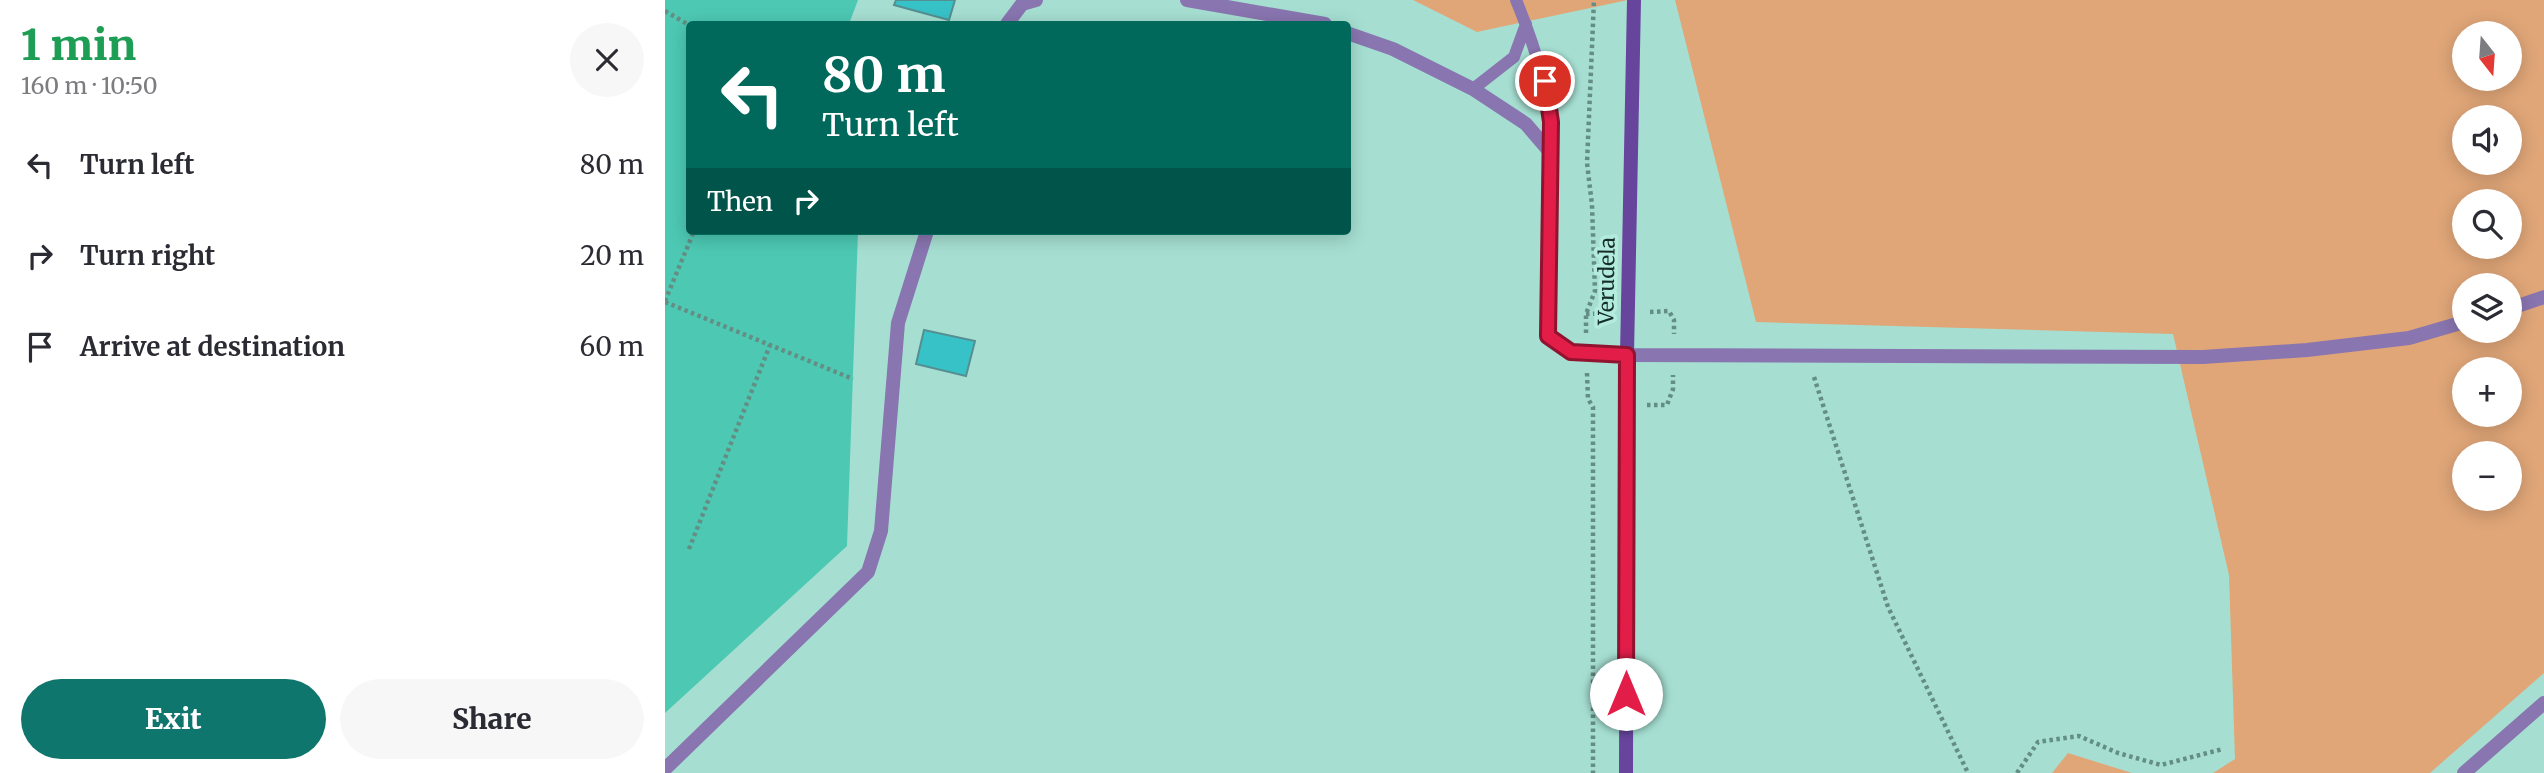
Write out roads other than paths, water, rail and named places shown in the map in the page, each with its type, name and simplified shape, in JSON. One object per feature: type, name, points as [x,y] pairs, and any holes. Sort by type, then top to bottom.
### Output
[{"type":"main road","name":"Verudela","points":[[1626,773],[1627,355],[1634,0]]},
{"type":"street","points":[[1009,21],[1019,2],[1036,0]]},
{"type":"street","points":[[1187,0],[1308,21]]},
{"type":"street","points":[[1351,34],[1393,49],[1473,89],[1525,124],[1550,152],[1548,336],[1571,352],[1627,355],[2203,357],[2307,350],[2409,338],[2452,325]]},
{"type":"street","points":[[665,769],[867,572],[881,531],[898,323],[926,235]]},
{"type":"street","points":[[2522,305],[2544,297]]},
{"type":"street","points":[[2464,773],[2544,703]]},
{"type":"lane","points":[[1516,0],[1545,81],[1551,122],[1550,152]]},
{"type":"lane","points":[[1473,89],[1514,57],[1526,24]]}]
